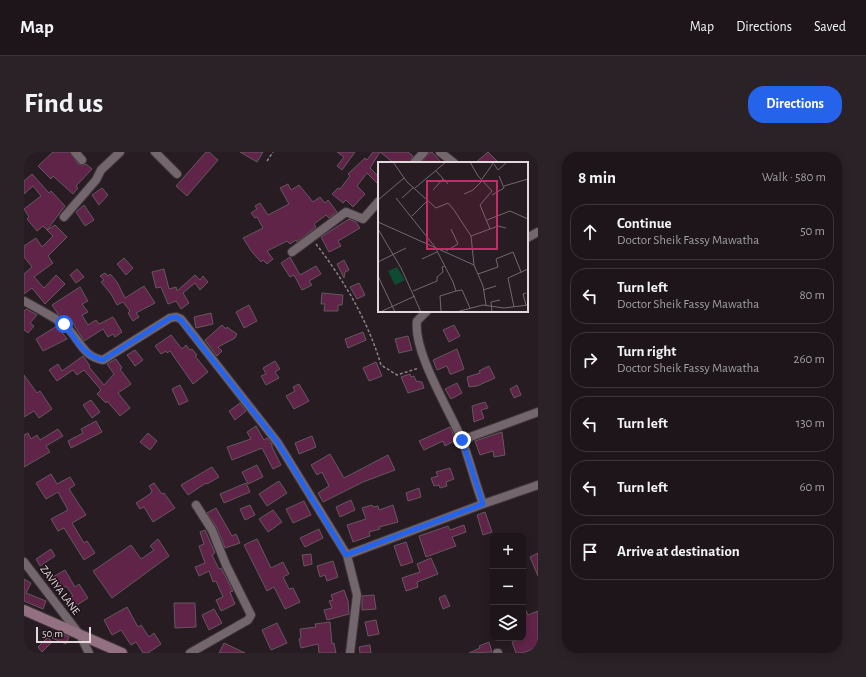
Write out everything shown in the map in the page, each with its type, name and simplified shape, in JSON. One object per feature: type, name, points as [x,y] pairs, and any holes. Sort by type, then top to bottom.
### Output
[{"type":"street","points":[[75,152],[82,160]]},
{"type":"street","points":[[64,217],[96,180],[101,170],[120,152]]},
{"type":"street","points":[[155,152],[177,174]]},
{"type":"street","points":[[415,162],[424,152]]},
{"type":"street","points":[[440,152],[453,162]]},
{"type":"street","points":[[292,252],[346,212],[363,219],[378,202]]},
{"type":"street","points":[[528,237],[538,232]]},
{"type":"street","points":[[24,301],[64,324],[86,352],[94,358],[103,360],[170,318],[176,317],[181,320],[278,443],[346,555],[357,595],[350,653]]},
{"type":"street","points":[[426,312],[417,321],[415,330],[428,366],[462,440],[483,504]]},
{"type":"street","points":[[462,440],[538,412]]},
{"type":"street","points":[[346,555],[538,485]]},
{"type":"street","points":[[190,653],[248,620],[250,615],[226,565],[212,530],[196,505]]},
{"type":"street","name":"ZAVIYA LANE","points":[[24,562],[80,635],[89,653]]},
{"type":"street","points":[[24,610],[122,653]]},
{"type":"path","points":[[267,161],[273,152]]},
{"type":"path","points":[[311,238],[331,263],[363,317],[381,364],[397,375],[428,366]]},
{"type":"building","points":[[53,152],[70,152],[78,164],[86,164],[92,169],[76,186],[78,188],[73,194],[53,176],[51,179],[38,166]]},
{"type":"building","points":[[206,152],[209,152],[218,160],[187,196],[176,186]]},
{"type":"building","points":[[240,152],[263,152],[257,162]]},
{"type":"building","points":[[337,152],[355,152],[342,170],[337,166],[344,157]]},
{"type":"building","points":[[373,152],[380,152],[370,168],[378,176],[378,184],[367,173],[357,186],[365,194],[353,207],[346,200],[343,203],[332,194],[338,188],[340,189],[350,176],[348,174],[365,158],[367,160]]},
{"type":"building","points":[[380,152],[408,152],[413,156],[410,162],[393,162]]},
{"type":"building","points":[[432,152],[441,162],[422,162],[429,153]]},
{"type":"building","points":[[488,152],[497,161],[496,162],[476,162]]},
{"type":"building","points":[[32,174],[49,193],[51,191],[65,206],[47,230],[43,226],[37,231],[27,219],[29,217],[24,209],[41,196],[33,186],[24,194],[24,181]]},
{"type":"building","points":[[288,184],[291,190],[299,185],[313,202],[320,197],[325,203],[328,200],[337,212],[329,218],[326,215],[314,224],[316,227],[297,242],[296,240],[290,244],[287,241],[267,251],[273,259],[267,264],[263,260],[261,262],[243,238],[263,228],[257,217],[255,218],[251,213],[257,209],[255,206],[260,203],[268,215],[289,204],[280,188]]},
{"type":"building","points":[[102,188],[108,195],[99,205],[92,195]]},
{"type":"building","points":[[84,205],[94,220],[85,226],[76,212]]},
{"type":"building","points":[[349,219],[356,222],[360,228],[338,241],[341,246],[329,252],[321,237]]},
{"type":"building","points":[[55,225],[67,237],[48,256],[53,263],[34,277],[44,288],[56,275],[65,284],[45,304],[32,288],[24,294],[24,274],[32,267],[24,257],[24,246],[36,238],[42,247],[53,236],[47,230]]},
{"type":"building","points":[[290,257],[300,275],[316,266],[321,274],[309,281],[312,285],[302,290],[294,275],[290,277],[281,263]]},
{"type":"building","points":[[124,258],[133,268],[126,275],[117,264]]},
{"type":"building","points":[[344,260],[349,270],[345,272],[344,278],[337,264]]},
{"type":"building","points":[[77,269],[84,277],[76,283],[70,275]]},
{"type":"building","points":[[164,269],[169,289],[176,287],[177,291],[195,275],[200,280],[203,276],[208,282],[200,290],[195,283],[183,293],[189,303],[181,309],[176,301],[168,304],[161,287],[156,288],[152,272]]},
{"type":"building","points":[[105,273],[108,276],[110,274],[117,282],[125,298],[144,286],[155,303],[136,313],[139,317],[133,321],[128,313],[130,311],[123,302],[117,305],[111,294],[101,282],[104,280],[100,276]]},
{"type":"building","points":[[359,283],[365,295],[357,299],[350,287]]},
{"type":"building","points":[[80,287],[88,301],[82,304],[88,312],[82,315],[88,325],[96,320],[99,324],[113,317],[122,332],[115,337],[113,334],[108,337],[103,329],[84,341],[71,320],[69,322],[58,314],[52,305]]},
{"type":"building","points":[[322,293],[343,295],[342,305],[338,305],[338,311],[324,311],[325,304],[321,304]]},
{"type":"building","points":[[249,305],[257,321],[244,328],[236,312]]},
{"type":"building","points":[[26,309],[37,315],[30,323],[34,326],[28,333],[24,330],[24,311]]},
{"type":"building","points":[[211,313],[213,324],[196,328],[194,317]]},
{"type":"building","points":[[222,325],[226,329],[227,327],[237,334],[235,338],[218,347],[222,351],[217,356],[205,340]]},
{"type":"building","points":[[454,325],[460,336],[449,342],[443,330]]},
{"type":"building","points":[[57,326],[67,339],[43,351],[36,339]]},
{"type":"building","points":[[363,332],[366,340],[348,348],[345,339]]},
{"type":"building","points":[[171,335],[182,349],[186,345],[190,350],[192,349],[197,355],[195,356],[208,372],[193,384],[170,351],[167,353],[166,351],[161,354],[155,346]]},
{"type":"building","points":[[408,336],[412,350],[399,353],[395,339]]},
{"type":"building","points":[[457,349],[464,369],[452,374],[450,374],[447,366],[437,370],[433,360]]},
{"type":"building","points":[[135,350],[143,360],[135,366],[127,355]]},
{"type":"building","points":[[83,356],[90,366],[89,367],[104,385],[114,374],[107,364],[116,359],[122,368],[120,369],[131,384],[118,393],[130,408],[120,416],[107,401],[106,403],[97,394],[101,390],[84,370],[77,375],[73,370],[57,381],[49,370],[58,364],[62,371]]},
{"type":"building","points":[[275,361],[280,369],[275,372],[279,378],[266,385],[261,376],[266,374],[263,368]]},
{"type":"building","points":[[376,362],[382,376],[369,381],[363,368]]},
{"type":"building","points":[[489,366],[495,378],[477,386],[469,387],[467,377],[480,373],[479,371]]},
{"type":"building","points":[[410,374],[411,377],[414,376],[416,381],[422,382],[424,388],[408,393],[401,377]]},
{"type":"building","points":[[24,375],[37,393],[40,391],[52,409],[39,418],[34,411],[24,417]]},
{"type":"building","points":[[457,383],[462,393],[451,399],[445,389]]},
{"type":"building","points":[[299,384],[309,401],[294,409],[286,396],[295,391],[293,387]]},
{"type":"building","points":[[180,385],[188,401],[179,405],[172,389]]},
{"type":"building","points":[[517,385],[521,395],[514,398],[510,389]]},
{"type":"building","points":[[91,400],[100,412],[92,418],[83,405]]},
{"type":"building","points":[[485,402],[488,408],[481,410],[484,418],[474,422],[472,406]]},
{"type":"building","points":[[240,403],[246,411],[235,420],[229,411]]},
{"type":"building","points":[[96,421],[102,432],[71,448],[68,441],[83,433],[81,429]]},
{"type":"building","points":[[256,426],[264,440],[267,438],[272,444],[281,465],[273,469],[262,448],[232,460],[227,447],[251,439],[247,432]]},
{"type":"building","points":[[450,427],[456,440],[445,446],[443,441],[424,450],[419,441]]},
{"type":"building","points":[[58,429],[63,436],[46,446],[50,452],[24,467],[24,435],[28,433],[31,439],[37,435],[40,440]]},
{"type":"building","points":[[502,432],[505,455],[494,457],[493,451],[480,455],[475,441]]},
{"type":"building","points":[[148,433],[157,441],[150,450],[140,442]]},
{"type":"building","points":[[312,436],[316,447],[299,454],[295,443]]},
{"type":"building","points":[[330,454],[344,478],[388,455],[395,470],[363,482],[323,502],[318,493],[329,486],[322,472],[317,475],[311,465]]},
{"type":"building","points":[[257,465],[263,477],[248,484],[242,472]]},
{"type":"building","points":[[212,467],[219,477],[207,484],[206,483],[188,495],[181,485]]},
{"type":"building","points":[[450,468],[454,479],[446,482],[447,486],[440,488],[439,485],[434,486],[431,478],[438,476],[436,472]]},
{"type":"building","points":[[51,474],[57,484],[70,477],[75,485],[69,489],[86,515],[72,523],[84,543],[87,541],[95,553],[84,560],[64,528],[58,531],[51,519],[68,510],[58,492],[46,499],[36,483]]},
{"type":"building","points":[[279,481],[287,493],[267,506],[259,494]]},
{"type":"building","points":[[154,483],[162,494],[164,493],[175,508],[153,522],[144,507],[140,509],[136,503],[150,494],[152,491],[149,486]]},
{"type":"building","points":[[246,483],[250,492],[224,503],[220,494]]},
{"type":"building","points":[[419,488],[421,497],[408,501],[406,493]]},
{"type":"building","points":[[351,500],[355,510],[340,517],[336,507]]},
{"type":"building","points":[[304,501],[311,515],[293,523],[286,509]]},
{"type":"building","points":[[250,505],[255,515],[245,520],[240,509]]},
{"type":"building","points":[[372,505],[373,507],[378,506],[379,510],[393,505],[398,522],[379,527],[380,529],[369,532],[370,536],[353,542],[347,525],[366,519],[362,508]]},
{"type":"building","points":[[216,508],[232,536],[236,534],[240,543],[225,548],[217,528],[207,513]]},
{"type":"building","points":[[273,510],[282,522],[268,532],[259,519]]},
{"type":"building","points":[[485,512],[492,532],[483,535],[477,515]]},
{"type":"building","points":[[464,525],[466,532],[452,537],[456,546],[426,557],[419,536],[448,526],[450,530]]},
{"type":"building","points":[[319,529],[323,538],[305,547],[300,538]]},
{"type":"building","points":[[205,530],[215,553],[212,555],[219,569],[221,568],[233,591],[230,592],[235,604],[221,611],[216,600],[223,597],[216,581],[213,582],[209,571],[199,576],[195,567],[205,563],[199,546],[204,544],[200,532]]},
{"type":"building","points":[[158,539],[169,556],[112,598],[93,571],[131,545],[141,559],[154,550],[150,546]]},
{"type":"building","points":[[257,539],[271,568],[283,562],[289,574],[283,577],[289,589],[293,588],[300,602],[285,609],[274,587],[267,591],[244,545]]},
{"type":"building","points":[[406,542],[413,562],[401,566],[394,546]]},
{"type":"building","points":[[51,549],[55,556],[40,566],[36,559]]},
{"type":"building","points":[[538,553],[538,576],[530,557]]},
{"type":"building","points":[[311,554],[312,564],[304,566],[302,555]]},
{"type":"building","points":[[431,558],[438,574],[417,582],[418,587],[406,591],[402,578],[420,572],[417,564]]},
{"type":"building","points":[[333,561],[338,577],[327,581],[325,575],[320,577],[317,566]]},
{"type":"building","points":[[65,570],[75,587],[79,584],[88,598],[74,607],[68,599],[73,596],[66,586],[59,591],[51,578]]},
{"type":"building","points":[[24,579],[31,583],[26,593],[46,601],[43,609],[24,601]]},
{"type":"building","points":[[344,590],[348,601],[349,614],[327,620],[324,610],[332,608],[329,601],[333,600],[331,595]]},
{"type":"building","points":[[374,595],[376,609],[362,610],[362,596]]},
{"type":"building","points":[[445,595],[450,606],[443,609],[439,598]]},
{"type":"building","points":[[174,603],[195,603],[196,627],[175,628]]},
{"type":"building","points":[[127,607],[138,627],[141,625],[149,637],[154,633],[161,644],[148,653],[143,653],[136,642],[131,645],[121,630],[112,635],[104,620]]},
{"type":"building","points":[[214,609],[222,623],[209,630],[202,615]]},
{"type":"building","points":[[526,611],[528,615],[538,611],[538,647],[523,653],[516,653],[512,642],[526,641]]},
{"type":"building","points":[[376,620],[379,634],[368,636],[365,622]]},
{"type":"building","points":[[330,622],[332,644],[334,643],[336,653],[319,653],[318,644],[301,648],[299,639],[301,639],[300,629],[316,627],[315,624]]},
{"type":"building","points":[[277,623],[287,643],[271,650],[262,630]]},
{"type":"building","points":[[55,631],[69,637],[66,644],[52,638]]},
{"type":"building","points":[[48,637],[52,642],[42,652],[38,647]]},
{"type":"building","points":[[489,642],[492,652],[469,653],[480,648],[479,646]]},
{"type":"building","points":[[224,643],[245,653],[219,653]]},
{"type":"building","points":[[370,645],[371,653],[360,653],[359,647]]},
{"type":"route","points":[[64,324],[86,352],[94,358],[103,360],[170,318],[176,317],[181,320],[221,368],[278,443],[304,483],[346,555],[449,518],[483,504],[462,440]]}]
